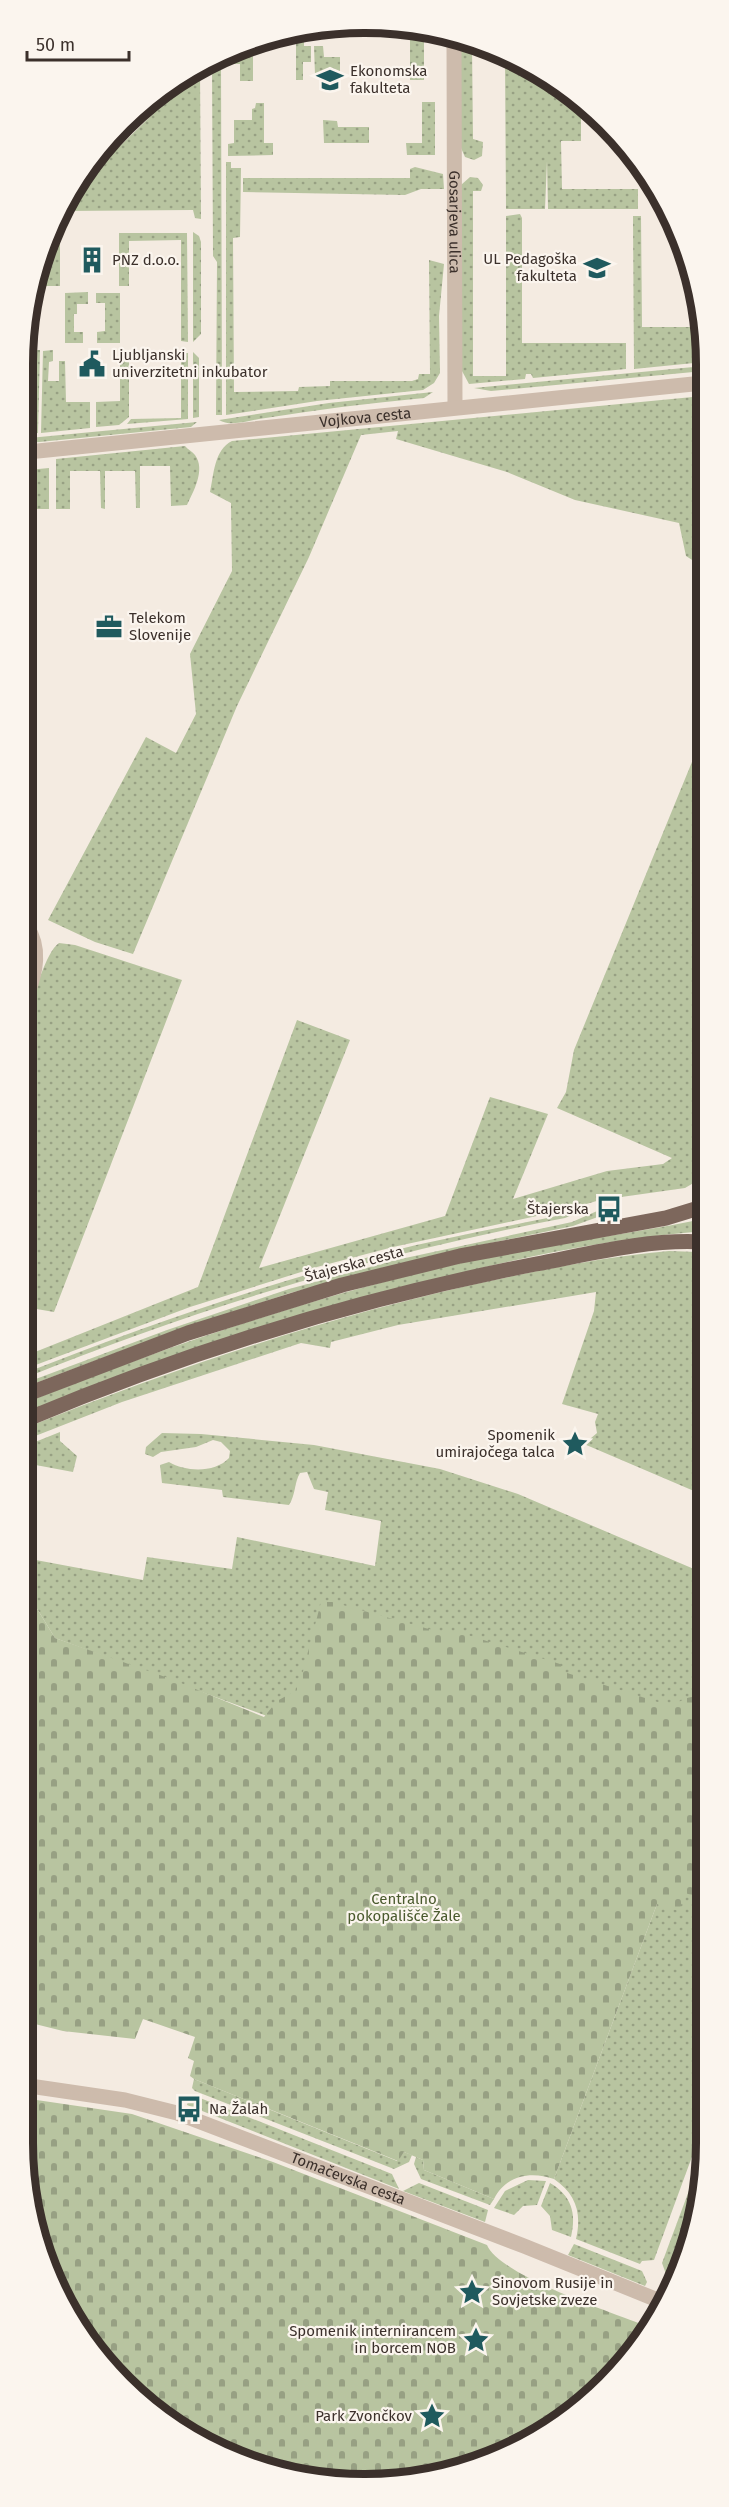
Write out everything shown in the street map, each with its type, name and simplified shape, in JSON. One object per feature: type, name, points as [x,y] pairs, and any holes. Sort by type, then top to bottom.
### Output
[{"type":"main road","name":"Štajerska cesta","points":[[33,1392],[188,1334],[333,1288],[460,1256],[666,1218],[696,1209]]},
{"type":"main road","points":[[33,1417],[185,1359],[359,1305],[556,1260],[652,1245],[696,1242]]},
{"type":"street","name":"Gosarjeva ulica","points":[[453,45],[455,406]]},
{"type":"street","name":"Vojkova cesta","points":[[33,452],[292,427],[455,406],[696,384]]},
{"type":"street","points":[[33,944],[36,956],[33,969]]},
{"type":"street","name":"Tomačevska cesta","points":[[33,2086],[125,2100],[177,2113],[524,2246],[656,2300]]},
{"type":"green space","points":[[410,36],[424,38],[424,80],[410,80]]},
{"type":"green space","points":[[304,38],[304,46],[311,46],[311,62],[303,62],[303,80],[296,80],[296,40]]},
{"type":"green space","points":[[314,46],[323,46],[324,57],[340,57],[340,74],[315,75]]},
{"type":"green space","points":[[460,47],[472,51],[473,139],[483,142],[482,156],[474,160],[465,157],[461,148]]},
{"type":"green space","points":[[253,53],[253,81],[240,81],[240,64],[234,64],[234,60]]},
{"type":"green space","points":[[505,64],[549,89],[581,113],[581,141],[561,141],[562,189],[638,189],[638,209],[548,209],[547,161],[545,209],[506,209]]},
{"type":"green space","points":[[221,66],[222,415],[216,415],[217,262],[213,256],[212,70]]},
{"type":"green space","points":[[200,76],[201,219],[195,218],[193,210],[71,211],[89,180],[115,146],[118,148],[153,114],[151,111]]},
{"type":"green space","points":[[422,102],[435,102],[435,155],[407,155],[406,143],[422,143]]},
{"type":"green space","points":[[256,103],[264,103],[264,143],[273,143],[273,155],[228,156],[228,144],[234,143],[234,120],[252,120],[252,109],[255,108]]},
{"type":"green space","points":[[323,120],[337,121],[338,127],[369,127],[369,143],[324,143]]},
{"type":"green space","points":[[226,162],[231,162],[231,168],[241,168],[240,237],[233,238],[234,392],[298,391],[299,387],[330,386],[330,381],[412,381],[418,379],[419,374],[430,374],[429,260],[444,264],[439,316],[440,373],[434,383],[423,390],[317,401],[226,415]]},
{"type":"green space","points":[[415,167],[443,174],[444,189],[421,189],[405,195],[243,192],[243,178],[410,178],[410,169]]},
{"type":"green space","points":[[470,177],[478,178],[483,185],[481,191],[473,191],[473,376],[506,376],[506,216],[520,214],[522,218],[522,343],[626,343],[626,369],[533,378],[531,374],[526,374],[525,379],[469,384],[462,371],[461,185]]},
{"type":"green space","points":[[633,216],[641,216],[642,327],[694,327],[696,363],[634,369]]},
{"type":"green space","points":[[193,232],[199,236],[201,242],[201,334],[193,342]]},
{"type":"green space","points":[[119,233],[187,233],[188,342],[181,341],[181,240],[129,241],[129,286],[119,286]]},
{"type":"green space","points":[[60,234],[60,286],[42,286]]},
{"type":"green space","points":[[88,292],[88,304],[77,304],[77,314],[74,314],[74,332],[83,332],[83,343],[65,343],[65,293]]},
{"type":"green space","points":[[96,293],[120,293],[120,343],[97,343],[97,332],[105,331],[105,303],[96,303]]},
{"type":"green space","points":[[36,350],[40,350],[38,433],[33,434],[33,364]]},
{"type":"green space","points":[[53,350],[53,361],[49,362],[48,381],[59,381],[59,361],[65,361],[66,402],[90,402],[90,428],[41,433],[43,351]]},
{"type":"green space","points":[[193,352],[199,358],[199,417],[193,418]]},
{"type":"green space","points":[[181,353],[188,353],[188,419],[127,424],[131,419],[181,418]]},
{"type":"green space","points":[[120,361],[129,361],[129,417],[119,425],[96,427],[96,402],[120,401]]},
{"type":"green space","points":[[696,367],[696,372],[491,391],[474,388]]},
{"type":"green space","points":[[433,392],[424,398],[321,410],[239,423],[219,420],[329,403]]},
{"type":"green space","points":[[696,397],[696,562],[686,556],[679,523],[575,500],[507,472],[396,439],[398,431],[361,435],[309,557],[237,706],[133,954],[95,942],[48,920],[146,737],[176,753],[196,714],[190,654],[232,571],[231,503],[210,492],[218,456],[232,441]]},
{"type":"green space","points":[[197,422],[191,427],[33,443],[33,438]]},
{"type":"green space","points":[[185,446],[195,455],[199,467],[197,481],[187,505],[171,506],[170,466],[140,466],[140,508],[136,508],[135,471],[105,471],[105,509],[101,508],[100,471],[70,471],[70,509],[56,509],[56,459]]},
{"type":"green space","points":[[49,468],[49,509],[33,509],[33,470]]},
{"type":"green space","points":[[696,752],[696,1182],[685,1188],[600,1200],[569,1209],[393,1247],[317,1267],[190,1307],[33,1366],[33,1353],[198,1287],[297,1020],[350,1040],[259,1268],[445,1216],[490,1097],[548,1114],[513,1199],[607,1171],[663,1164],[672,1158],[557,1108],[566,1092],[574,1050]]},
{"type":"green space","points":[[59,943],[75,945],[182,980],[54,1312],[33,1308],[33,996],[45,964]]},
{"type":"green space","points":[[604,1208],[606,1214],[573,1226],[443,1253],[290,1293],[169,1333],[33,1384],[33,1380],[167,1330],[289,1289],[396,1260],[572,1222]]},
{"type":"green space","points":[[584,1210],[565,1218],[427,1248],[291,1284],[157,1328],[33,1375],[33,1370],[203,1308],[338,1265],[459,1236]]},
{"type":"green space","points":[[693,1221],[694,1232],[608,1243],[522,1259],[438,1279],[271,1329],[33,1410],[33,1400],[77,1382],[289,1309],[397,1278],[482,1258]]},
{"type":"green space","points":[[696,1252],[696,1492],[584,1444],[597,1433],[595,1422],[598,1414],[562,1404],[594,1311],[596,1292],[398,1325],[331,1342],[330,1348],[301,1343],[122,1402],[33,1437],[33,1425],[140,1384],[315,1326],[494,1280],[647,1253]]},
{"type":"green space","points":[[60,1432],[60,1441],[77,1456],[73,1472],[33,1464],[33,1443]]},
{"type":"green space","points":[[162,1433],[201,1434],[314,1445],[440,1469],[518,1494],[696,1570],[696,1874],[55,1638],[36,1607],[33,1609],[33,1559],[143,1580],[147,1557],[232,1569],[237,1537],[375,1566],[381,1521],[325,1510],[328,1492],[314,1489],[307,1472],[300,1473],[289,1505],[223,1497],[222,1490],[162,1483],[160,1465],[169,1462],[192,1469],[216,1466],[229,1458],[230,1451],[221,1442],[213,1440],[196,1447],[161,1452],[153,1457],[145,1454],[146,1447]]},
{"type":"green space","name":"Centralno pokopališče Žale","points":[[321,1602],[332,1602],[443,1633],[461,1633],[560,1664],[564,1672],[670,1706],[696,1696],[696,1896],[685,1893],[679,1911],[657,1904],[554,2179],[537,2175],[520,2177],[505,2185],[494,2199],[424,2170],[423,2160],[404,2152],[398,2161],[194,2079],[190,2076],[194,2061],[188,2058],[195,2037],[143,2019],[135,2039],[63,2031],[33,2024],[33,1609],[36,1607],[55,1638],[171,1679],[264,1717],[277,1701],[295,1691],[301,1679]]},
{"type":"green space","points":[[687,1888],[696,1891],[696,2146],[654,2260],[642,2261],[640,2264],[576,2239],[578,2221],[576,2205],[568,2191],[554,2179],[657,1904]]},
{"type":"green space","points":[[194,2079],[397,2161],[404,2152],[412,2155],[409,2162],[394,2169],[195,2091],[192,2088]]},
{"type":"green space","points":[[190,2094],[392,2174],[399,2189],[187,2105]]},
{"type":"green space","points":[[33,2099],[132,2114],[273,2162],[487,2245],[496,2257],[513,2269],[586,2303],[642,2324],[614,2361],[583,2392],[530,2430],[491,2449],[429,2468],[364,2474],[300,2468],[238,2449],[199,2430],[146,2392],[115,2361],[77,2308],[58,2269],[39,2207],[34,2164]]},
{"type":"green space","points":[[416,2157],[423,2160],[424,2170],[494,2199],[490,2205],[421,2179],[414,2164]]},
{"type":"green space","points":[[694,2178],[685,2228],[668,2275],[662,2263]]},
{"type":"green space","points":[[528,2180],[546,2181],[537,2205],[523,2206],[514,2215],[494,2208],[505,2191]]},
{"type":"green space","points":[[419,2183],[488,2210],[485,2222],[403,2191]]},
{"type":"green space","points":[[550,2183],[563,2193],[571,2206],[573,2228],[571,2237],[552,2230],[550,2216],[541,2206]]},
{"type":"green space","points":[[574,2244],[642,2271],[647,2282],[645,2286],[568,2255]]},
{"type":"place","name":"Ekonomska fakulteta","points":[[330,80]]},
{"type":"place","name":"PNZ d.o.o.","points":[[92,260]]},
{"type":"place","name":"UL Pedagoška fakulteta","points":[[597,268]]},
{"type":"place","name":"Ljubljanski univerzitetni inkubator","points":[[92,364]]},
{"type":"place","name":"Telekom Slovenije","points":[[109,627]]},
{"type":"place","name":"Štajerska","points":[[609,1209]]},
{"type":"place","name":"Spomenik umirajočega talca","points":[[575,1444]]},
{"type":"place","name":"Na Žalah","points":[[189,2109]]},
{"type":"place","name":"Sinovom Rusije in Sovjetske zveze","points":[[472,2292]]},
{"type":"place","name":"Spomenik internirancem in borcem NOB","points":[[476,2340]]},
{"type":"place","name":"Park Zvončkov","points":[[432,2416]]}]
